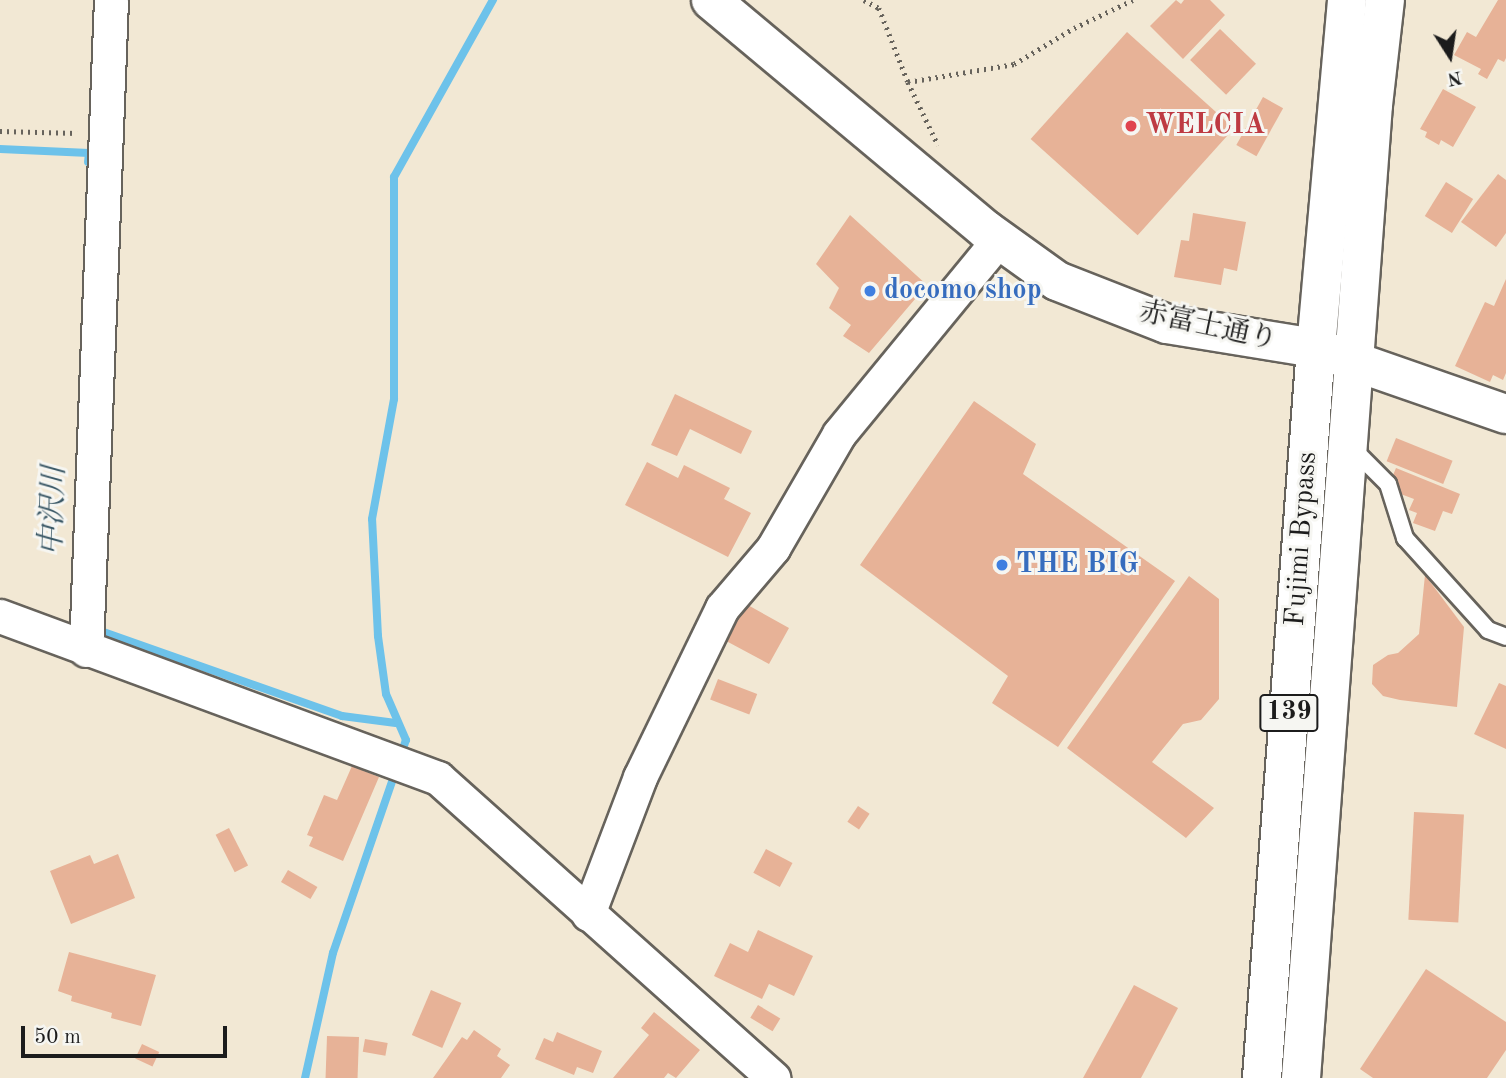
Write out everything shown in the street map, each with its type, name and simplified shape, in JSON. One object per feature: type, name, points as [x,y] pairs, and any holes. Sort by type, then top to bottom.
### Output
[{"type":"main road","name":"赤富士通り","points":[[711,0],[999,239],[1057,281],[1167,324],[1316,348],[1355,364],[1506,414]]},
{"type":"main road","name":"Fujimi Bypass","points":[[1262,1078],[1316,348],[1347,0]]},
{"type":"main road","name":"Fujimi Bypass","points":[[1301,1078],[1373,104],[1385,0]]},
{"type":"street","points":[[86,650],[111,0]]},
{"type":"street","points":[[588,914],[640,778],[722,608],[773,548],[839,434],[999,239]]},
{"type":"street","points":[[0,616],[438,778],[774,1078]]},
{"type":"lane","points":[[1348,444],[1388,484],[1405,538],[1488,630],[1506,637]]},
{"type":"path","points":[[864,0],[879,8],[908,82],[942,153]]},
{"type":"path","points":[[908,82],[1014,64],[1074,28],[1133,0]]},
{"type":"path","points":[[0,131],[106,134]]},
{"type":"building","points":[[1176,0],[1181,4],[1184,0],[1210,0],[1225,15],[1183,59],[1150,26]]},
{"type":"building","points":[[1498,0],[1506,0],[1506,58],[1504,62],[1498,59],[1487,79],[1478,74],[1481,69],[1454,55],[1467,32],[1476,37]]},
{"type":"building","points":[[1220,29],[1256,64],[1226,95],[1190,60]]},
{"type":"building","points":[[1127,32],[1234,128],[1138,235],[1031,139]]},
{"type":"building","points":[[1443,89],[1476,107],[1453,147],[1441,140],[1439,145],[1425,137],[1427,132],[1420,129]]},
{"type":"building","points":[[1263,97],[1283,108],[1256,156],[1236,145]]},
{"type":"building","points":[[1498,174],[1506,180],[1506,233],[1496,247],[1461,222]]},
{"type":"building","points":[[1446,182],[1473,199],[1452,233],[1425,216]]},
{"type":"building","points":[[1193,213],[1246,222],[1237,271],[1224,268],[1221,285],[1174,277],[1181,240],[1189,241]]},
{"type":"building","points":[[850,215],[927,285],[869,353],[843,336],[851,325],[829,308],[839,288],[816,264]]},
{"type":"building","points":[[1506,279],[1506,373],[1503,380],[1493,375],[1490,382],[1455,366],[1485,302],[1494,306]]},
{"type":"building","points":[[675,394],[752,431],[741,454],[690,429],[677,456],[651,445]]},
{"type":"building","points":[[974,401],[1036,444],[1023,474],[1175,581],[1058,747],[992,703],[1008,676],[860,565]]},
{"type":"building","points":[[1396,438],[1453,461],[1443,484],[1387,461]]},
{"type":"building","points":[[647,462],[678,478],[684,465],[730,488],[724,499],[751,513],[728,557],[625,505]]},
{"type":"building","points":[[1396,468],[1460,494],[1452,514],[1443,511],[1435,531],[1413,523],[1417,513],[1409,510],[1414,499],[1398,493],[1391,480]]},
{"type":"building","points":[[1425,575],[1464,627],[1457,707],[1383,696],[1372,684],[1373,665],[1388,655],[1398,653],[1419,634]]},
{"type":"building","points":[[1189,576],[1219,599],[1219,699],[1201,720],[1183,724],[1152,762],[1214,808],[1186,838],[1067,748]]},
{"type":"building","points":[[746,604],[789,628],[769,664],[715,635],[729,610],[740,616]]},
{"type":"building","points":[[718,679],[757,694],[749,715],[710,700]]},
{"type":"building","points":[[1499,683],[1506,686],[1506,749],[1474,734]]},
{"type":"building","points":[[352,766],[379,777],[343,861],[309,846],[313,837],[307,835],[324,795],[337,800]]},
{"type":"building","points":[[858,806],[870,814],[859,830],[847,822]]},
{"type":"building","points":[[1414,812],[1464,815],[1458,922],[1408,920]]},
{"type":"building","points":[[229,828],[248,865],[235,872],[216,835]]},
{"type":"building","points":[[766,849],[792,863],[780,887],[753,873]]},
{"type":"building","points":[[118,854],[135,898],[71,924],[50,871],[90,855],[94,864]]},
{"type":"building","points":[[288,870],[317,887],[310,899],[281,882]]},
{"type":"building","points":[[758,930],[813,956],[794,996],[769,984],[762,999],[714,976],[730,943],[748,952]]},
{"type":"building","points":[[69,952],[156,975],[141,1026],[111,1018],[112,1013],[71,1001],[72,996],[58,991]]},
{"type":"building","points":[[1426,969],[1506,1022],[1506,1050],[1487,1078],[1373,1078],[1360,1069]]},
{"type":"building","points":[[1134,985],[1178,1008],[1141,1078],[1083,1078]]},
{"type":"building","points":[[431,990],[461,1003],[442,1048],[412,1035]]},
{"type":"building","points":[[758,1005],[780,1018],[773,1031],[750,1018]]},
{"type":"building","points":[[654,1012],[700,1050],[676,1078],[668,1073],[664,1078],[613,1078],[649,1035],[641,1028]]},
{"type":"building","points":[[474,1030],[501,1049],[497,1056],[510,1065],[501,1078],[433,1078],[462,1037],[467,1040]]},
{"type":"building","points":[[557,1032],[602,1051],[593,1073],[577,1067],[574,1075],[535,1059],[544,1038],[553,1042]]},
{"type":"building","points":[[327,1036],[359,1037],[358,1078],[326,1078]]},
{"type":"building","points":[[365,1039],[388,1043],[385,1056],[363,1052]]},
{"type":"building","points":[[142,1044],[159,1052],[152,1067],[135,1059]]},
{"type":"waterway","name":"中沢川","points":[[400,758],[406,740],[386,694],[378,636],[372,519],[394,399],[394,177],[493,0]]},
{"type":"waterway","name":"中沢川","points":[[0,149],[89,153],[88,162]]},
{"type":"waterway","name":"中沢川","points":[[95,629],[342,716],[396,723]]},
{"type":"waterway","name":"中沢川","points":[[305,1078],[333,953],[396,770]]},
{"type":"place","name":"WELCIA","points":[[1131,126]]},
{"type":"place","name":"docomo shop","points":[[870,291]]},
{"type":"place","name":"THE BIG","points":[[1002,565]]}]
